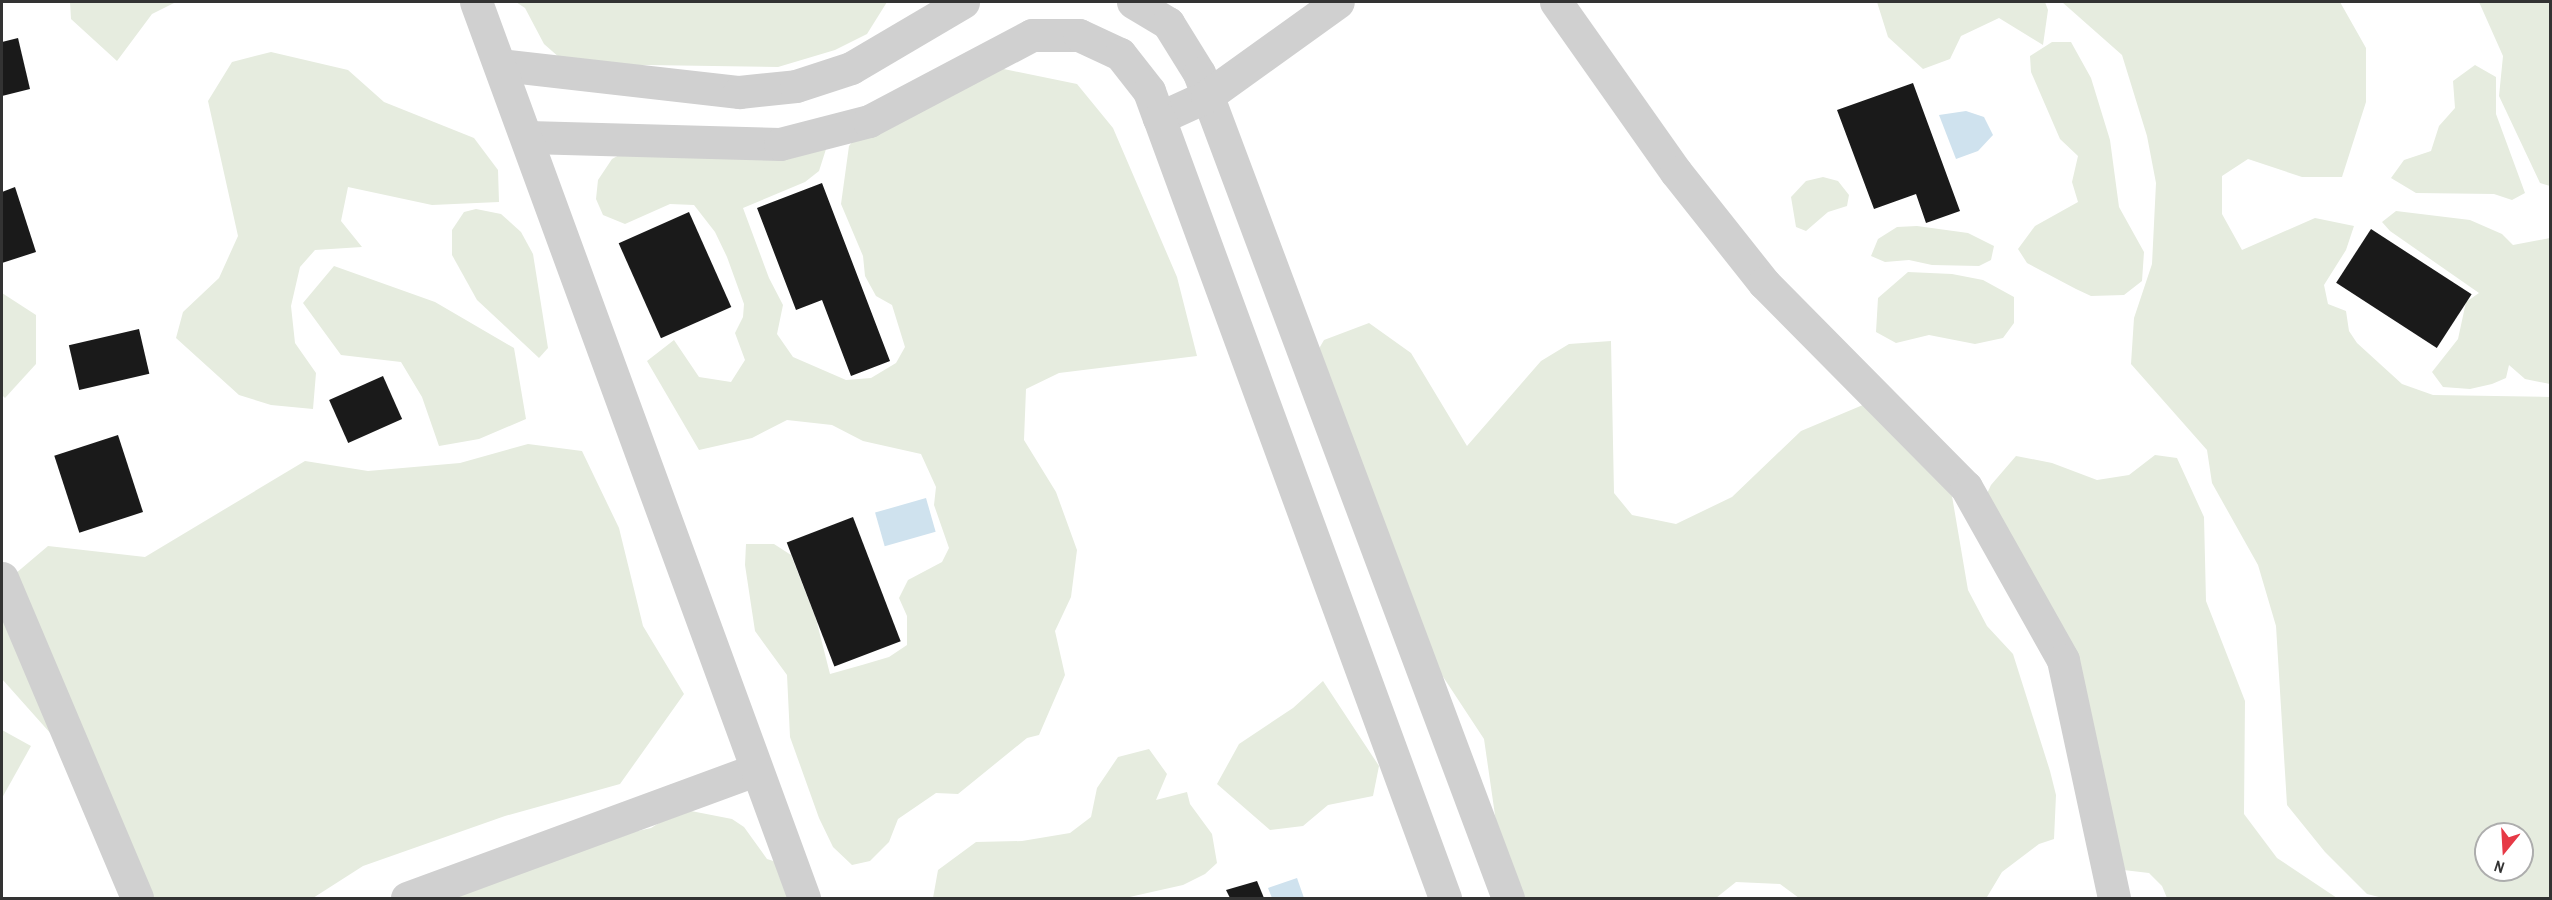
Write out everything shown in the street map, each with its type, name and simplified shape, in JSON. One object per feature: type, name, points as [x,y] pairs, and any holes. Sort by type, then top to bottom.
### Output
[{"type":"street","points":[[476,2],[528,137],[754,770],[804,898]]},
{"type":"street","points":[[501,65],[739,92],[796,86],[851,68],[963,2]]},
{"type":"street","points":[[1133,2],[1168,23],[1199,73],[1508,898]]},
{"type":"street","points":[[1159,118],[1207,96],[1338,2]]},
{"type":"street","points":[[1556,2],[1676,172],[1764,283],[1966,487],[2063,660],[2114,898]]},
{"type":"street","points":[[528,137],[780,144],[869,121],[1032,35],[1079,35],[1120,54],[1149,91],[1446,898]]},
{"type":"street","points":[[2,578],[137,898]]},
{"type":"street","points":[[407,898],[754,770]]},
{"type":"shaded area","points":[[70,2],[176,2],[152,14],[117,61],[71,19]]},
{"type":"shaded area","points":[[516,2],[887,2],[867,34],[835,50],[778,67],[646,65],[576,72],[544,44],[525,8]]},
{"type":"shaded area","points":[[1877,2],[2045,2],[2048,10],[2043,45],[1999,18],[1961,36],[1950,59],[1923,69],[1888,37]]},
{"type":"shaded area","points":[[2062,2],[2340,2],[2366,48],[2366,102],[2342,177],[2302,177],[2248,159],[2222,176],[2222,214],[2242,250],[2315,218],[2354,226],[2346,250],[2324,285],[2328,304],[2346,311],[2349,331],[2357,343],[2402,384],[2433,395],[2550,397],[2550,898],[2383,898],[2367,894],[2325,852],[2287,805],[2276,626],[2258,565],[2212,483],[2207,450],[2131,364],[2134,318],[2152,264],[2156,183],[2147,136],[2122,55]]},
{"type":"shaded area","points":[[2479,2],[2550,2],[2550,186],[2540,183],[2499,96],[2503,56]]},
{"type":"shaded area","points":[[2052,42],[2071,42],[2091,78],[2110,140],[2119,207],[2144,252],[2142,281],[2124,295],[2091,296],[2027,263],[2018,249],[2035,226],[2078,202],[2072,182],[2078,156],[2060,139],[2031,72],[2030,56]]},
{"type":"shaded area","points":[[271,52],[348,70],[384,102],[474,138],[498,170],[499,202],[432,205],[348,187],[341,221],[362,247],[315,250],[300,267],[291,306],[295,343],[316,373],[313,409],[271,405],[239,395],[176,338],[183,312],[219,278],[238,236],[208,101],[232,62]]},
{"type":"shaded area","points":[[2475,65],[2496,77],[2496,114],[2525,193],[2512,200],[2494,194],[2416,193],[2391,178],[2404,160],[2431,151],[2439,126],[2455,108],[2453,81]]},
{"type":"shaded area","points":[[999,68],[1077,84],[1113,128],[1177,277],[1197,356],[1059,373],[1026,389],[1024,440],[1056,492],[1077,550],[1071,597],[1055,631],[1065,675],[1039,735],[1027,738],[958,794],[936,793],[898,819],[889,842],[870,861],[852,865],[833,847],[819,818],[790,737],[787,675],[755,631],[745,565],[746,544],[774,544],[791,555],[816,619],[830,674],[889,657],[907,645],[907,616],[899,598],[908,580],[942,562],[949,548],[934,505],[936,487],[921,454],[863,441],[832,425],[787,420],[752,438],[699,450],[647,361],[674,340],[699,377],[731,382],[745,360],[735,333],[743,317],[744,304],[727,257],[715,232],[694,205],[670,204],[625,224],[603,215],[596,199],[598,180],[612,159],[628,150],[827,146],[819,171],[805,182],[743,208],[769,278],[783,305],[777,334],[793,357],[846,380],[871,378],[896,363],[905,347],[892,305],[876,296],[865,276],[863,256],[841,204],[849,146],[860,132]]},
{"type":"shaded area","points":[[1823,177],[1838,181],[1849,195],[1847,206],[1828,212],[1806,231],[1796,227],[1791,197],[1806,181]]},
{"type":"shaded area","points":[[476,209],[501,214],[521,232],[533,254],[548,348],[539,358],[477,300],[452,255],[452,230],[464,212]]},
{"type":"shaded area","points":[[2396,211],[2470,220],[2502,234],[2513,245],[2550,238],[2550,384],[2525,379],[2509,365],[2506,378],[2492,384],[2470,389],[2443,387],[2432,372],[2458,339],[2466,302],[2479,293],[2390,231],[2382,222]]},
{"type":"shaded area","points":[[1917,226],[1968,233],[1994,246],[1991,260],[1979,266],[1932,265],[1909,260],[1885,262],[1871,256],[1878,239],[1897,227]]},
{"type":"shaded area","points":[[334,266],[435,302],[514,348],[526,419],[479,439],[439,446],[422,397],[401,362],[341,355],[303,303]]},
{"type":"shaded area","points":[[1908,272],[1952,274],[1983,280],[2014,297],[2014,323],[2003,338],[1975,344],[1929,335],[1896,343],[1876,332],[1878,298]]},
{"type":"shaded area","points":[[2,293],[36,315],[36,364],[5,398],[2,395]]},
{"type":"shaded area","points":[[1369,323],[1411,353],[1467,446],[1541,361],[1569,344],[1611,341],[1614,493],[1632,515],[1676,524],[1732,497],[1801,431],[1870,402],[1952,496],[1968,590],[1987,626],[2013,654],[2050,771],[2056,795],[2054,839],[2039,844],[2002,872],[1987,897],[1982,898],[1799,898],[1780,884],[1736,882],[1716,898],[1507,898],[1484,739],[1434,663],[1310,364],[1324,340]]},
{"type":"shaded area","points":[[528,444],[582,451],[619,528],[643,626],[684,694],[620,784],[505,816],[363,866],[313,898],[131,898],[68,753],[2,679],[2,585],[48,546],[145,557],[305,461],[368,471],[460,463]]},
{"type":"shaded area","points":[[2155,455],[2177,458],[2204,517],[2206,601],[2245,701],[2244,814],[2277,858],[2337,898],[2167,898],[2162,886],[2149,873],[2115,869],[2077,715],[1976,517],[1991,485],[2016,456],[2052,463],[2097,480],[2129,475]]},
{"type":"shaded area","points":[[1323,681],[1379,766],[1373,796],[1328,805],[1303,826],[1270,830],[1217,784],[1239,744],[1293,708]]},
{"type":"shaded area","points":[[2,730],[31,746],[2,798]]},
{"type":"shaded area","points":[[1149,749],[1167,774],[1156,800],[1187,792],[1190,804],[1212,834],[1217,863],[1205,874],[1183,885],[1125,898],[933,898],[938,870],[976,842],[1022,841],[1070,833],[1091,817],[1097,788],[1118,757]]},
{"type":"shaded area","points":[[691,811],[732,819],[744,827],[767,859],[792,867],[792,898],[441,898],[620,835],[651,828],[675,813]]},
{"type":"water","points":[[1966,111],[1984,117],[1993,135],[1978,151],[1956,159],[1939,115]]},
{"type":"water","points":[[926,498],[936,532],[885,546],[875,513]]},
{"type":"water","points":[[1297,878],[1304,898],[1272,898],[1268,888]]},
{"type":"building","points":[[18,38],[30,89],[2,96],[2,42]]},
{"type":"building","points":[[1913,83],[1960,211],[1926,223],[1916,194],[1874,209],[1837,110]]},
{"type":"building","points":[[822,183],[890,361],[851,376],[822,300],[796,310],[757,208]]},
{"type":"building","points":[[15,187],[36,252],[2,263],[2,192]]},
{"type":"building","points":[[689,212],[731,307],[661,338],[619,243]]},
{"type":"building","points":[[2371,229],[2472,294],[2437,348],[2336,283]]},
{"type":"building","points":[[139,329],[149,374],[79,390],[69,345]]},
{"type":"building","points":[[383,376],[402,419],[348,443],[329,400]]},
{"type":"building","points":[[118,435],[143,512],[79,533],[54,456]]},
{"type":"building","points":[[853,517],[901,641],[834,667],[787,542]]},
{"type":"building","points":[[1257,881],[1264,898],[1230,898],[1226,890]]}]
